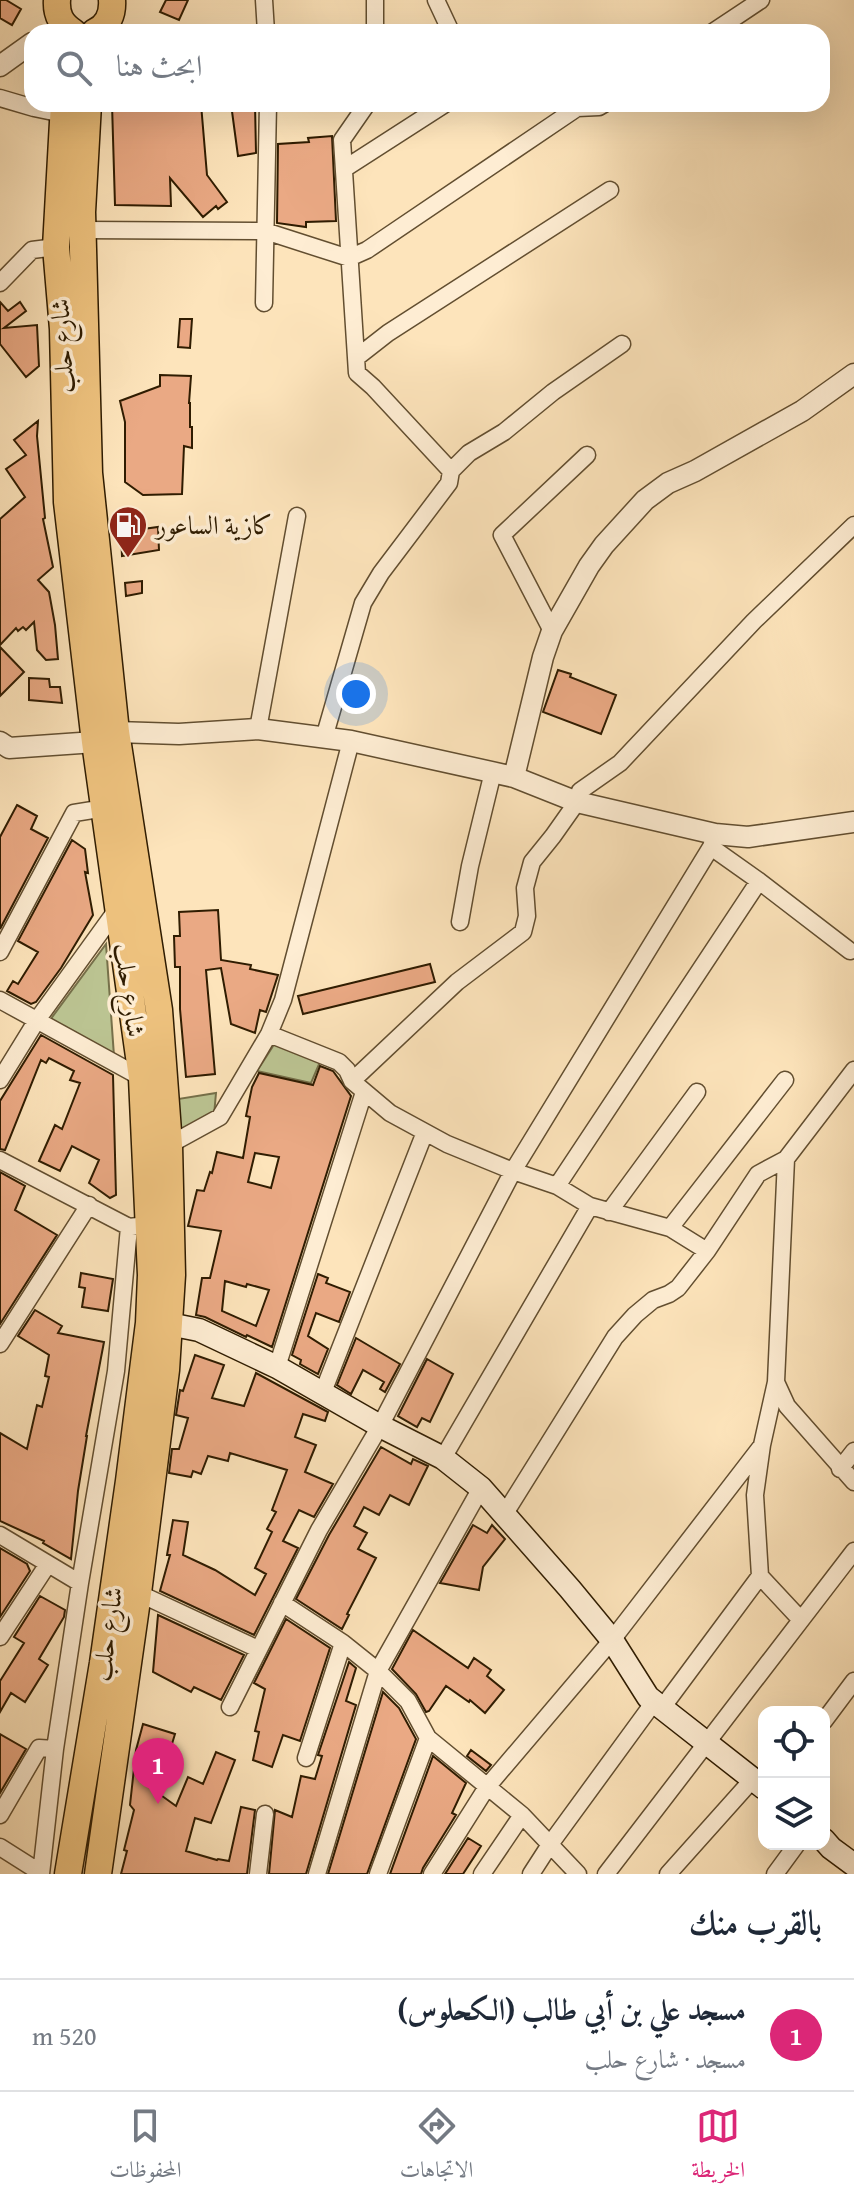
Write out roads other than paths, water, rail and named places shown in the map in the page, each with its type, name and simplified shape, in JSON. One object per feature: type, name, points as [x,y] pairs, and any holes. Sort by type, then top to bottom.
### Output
[{"type":"main road","points":[[106,24],[111,16],[112,0]]},
{"type":"main road","name":"شارع حلب","points":[[64,112],[56,247],[63,329],[67,502],[106,737],[159,1010],[169,1145],[150,1226]]},
{"type":"main road","name":"شارع حلب","points":[[88,112],[82,230],[89,473],[106,737],[105,808],[142,1078],[151,1275],[159,1324],[138,1593],[98,1874]]},
{"type":"main road","points":[[159,1324],[180,1325],[208,1334],[277,1367],[443,1458],[481,1488],[570,1589],[612,1640],[648,1697],[758,1782]]},
{"type":"main road","name":"شارع حلب","points":[[68,1874],[129,1481],[159,1324]]},
{"type":"main road","points":[[830,1838],[854,1851]]},
{"type":"main road","points":[[830,1846],[854,1865]]},
{"type":"street","points":[[264,0],[266,24]]},
{"type":"street","points":[[375,0],[375,24]]},
{"type":"street","points":[[436,0],[447,24]]},
{"type":"street","points":[[725,24],[761,0]]},
{"type":"street","points":[[0,66],[24,49]]},
{"type":"street","points":[[0,98],[24,105]]},
{"type":"street","points":[[264,303],[268,112]]},
{"type":"street","points":[[361,112],[342,140],[357,373],[451,471]]},
{"type":"street","points":[[344,169],[433,112]]},
{"type":"street","points":[[82,230],[265,231],[349,258],[367,250],[571,112]]},
{"type":"street","points":[[356,358],[388,333],[610,190]]},
{"type":"street","points":[[0,283],[32,250],[56,247]]},
{"type":"street","points":[[324,738],[363,603],[381,573],[449,483],[451,471],[469,453],[504,432],[553,392],[622,344]]},
{"type":"street","points":[[460,922],[470,866],[552,631],[604,545],[645,500],[668,483],[802,411],[854,374]]},
{"type":"street","points":[[552,631],[502,535],[587,455]]},
{"type":"street","points":[[258,729],[297,516]]},
{"type":"street","points":[[277,1367],[358,1086],[457,982],[523,932],[527,916],[525,888],[532,862],[577,802],[580,791],[620,763],[754,621],[854,525]]},
{"type":"street","points":[[3,751],[106,737],[258,729],[351,741],[504,774],[577,802],[713,840],[854,822]]},
{"type":"street","points":[[169,1145],[220,1117],[269,1034],[283,1000],[351,741]]},
{"type":"street","points":[[0,952],[74,813],[105,808]]},
{"type":"street","points":[[713,840],[759,881],[850,951]]},
{"type":"street","points":[[230,1707],[319,1530],[380,1426],[513,1171],[713,840]]},
{"type":"street","points":[[557,1186],[759,881]]},
{"type":"street","points":[[0,1080],[37,1020],[118,908]]},
{"type":"street","points":[[0,1000],[142,1078]]},
{"type":"street","points":[[269,1034],[339,1062],[358,1086],[390,1113],[447,1144],[557,1186],[590,1206],[670,1228],[707,1251]]},
{"type":"street","points":[[504,1515],[615,1337],[653,1300],[678,1288],[707,1251],[758,1174],[786,1159],[854,1070]]},
{"type":"street","points":[[670,1228],[785,1080]]},
{"type":"street","points":[[609,1212],[697,1092]]},
{"type":"street","points":[[323,1392],[425,1132]]},
{"type":"street","points":[[786,1159],[776,1382],[755,1495],[760,1576],[801,1620]]},
{"type":"street","points":[[0,1160],[89,1205],[150,1226],[116,1371],[80,1583],[55,1749],[41,1874],[0,1847]]},
{"type":"street","points":[[0,1344],[89,1205]]},
{"type":"street","points":[[443,1458],[590,1206]]},
{"type":"street","points":[[776,1382],[787,1406],[854,1482]]},
{"type":"street","points":[[432,1874],[487,1787],[612,1640],[762,1445]]},
{"type":"street","points":[[840,1469],[854,1451]]},
{"type":"street","points":[[317,1874],[378,1671],[481,1488]]},
{"type":"street","points":[[0,1535],[80,1583]]},
{"type":"street","points":[[606,1874],[854,1551]]},
{"type":"street","points":[[0,1637],[48,1564]]},
{"type":"street","points":[[531,1874],[551,1843],[760,1576]]},
{"type":"street","points":[[138,1593],[258,1649]]},
{"type":"street","points":[[282,1603],[343,1643],[378,1671],[408,1701],[428,1738],[522,1815],[578,1874]]},
{"type":"street","points":[[306,1758],[343,1643]]},
{"type":"street","points":[[830,1713],[854,1681]]},
{"type":"street","points":[[378,1874],[428,1738]]},
{"type":"street","points":[[0,1815],[39,1748],[55,1749]]},
{"type":"street","points":[[668,1874],[758,1784]]},
{"type":"street","points":[[258,1874],[265,1814]]},
{"type":"street","points":[[482,1874],[522,1815]]},
{"type":"street","points":[[775,1874],[793,1850]]},
{"type":"place","name":"كازية الساعور","points":[[128,559]]},
{"type":"place","name":"مسجد علي بن أبي طالب (الكحلوس)","points":[[158,1804]]}]
